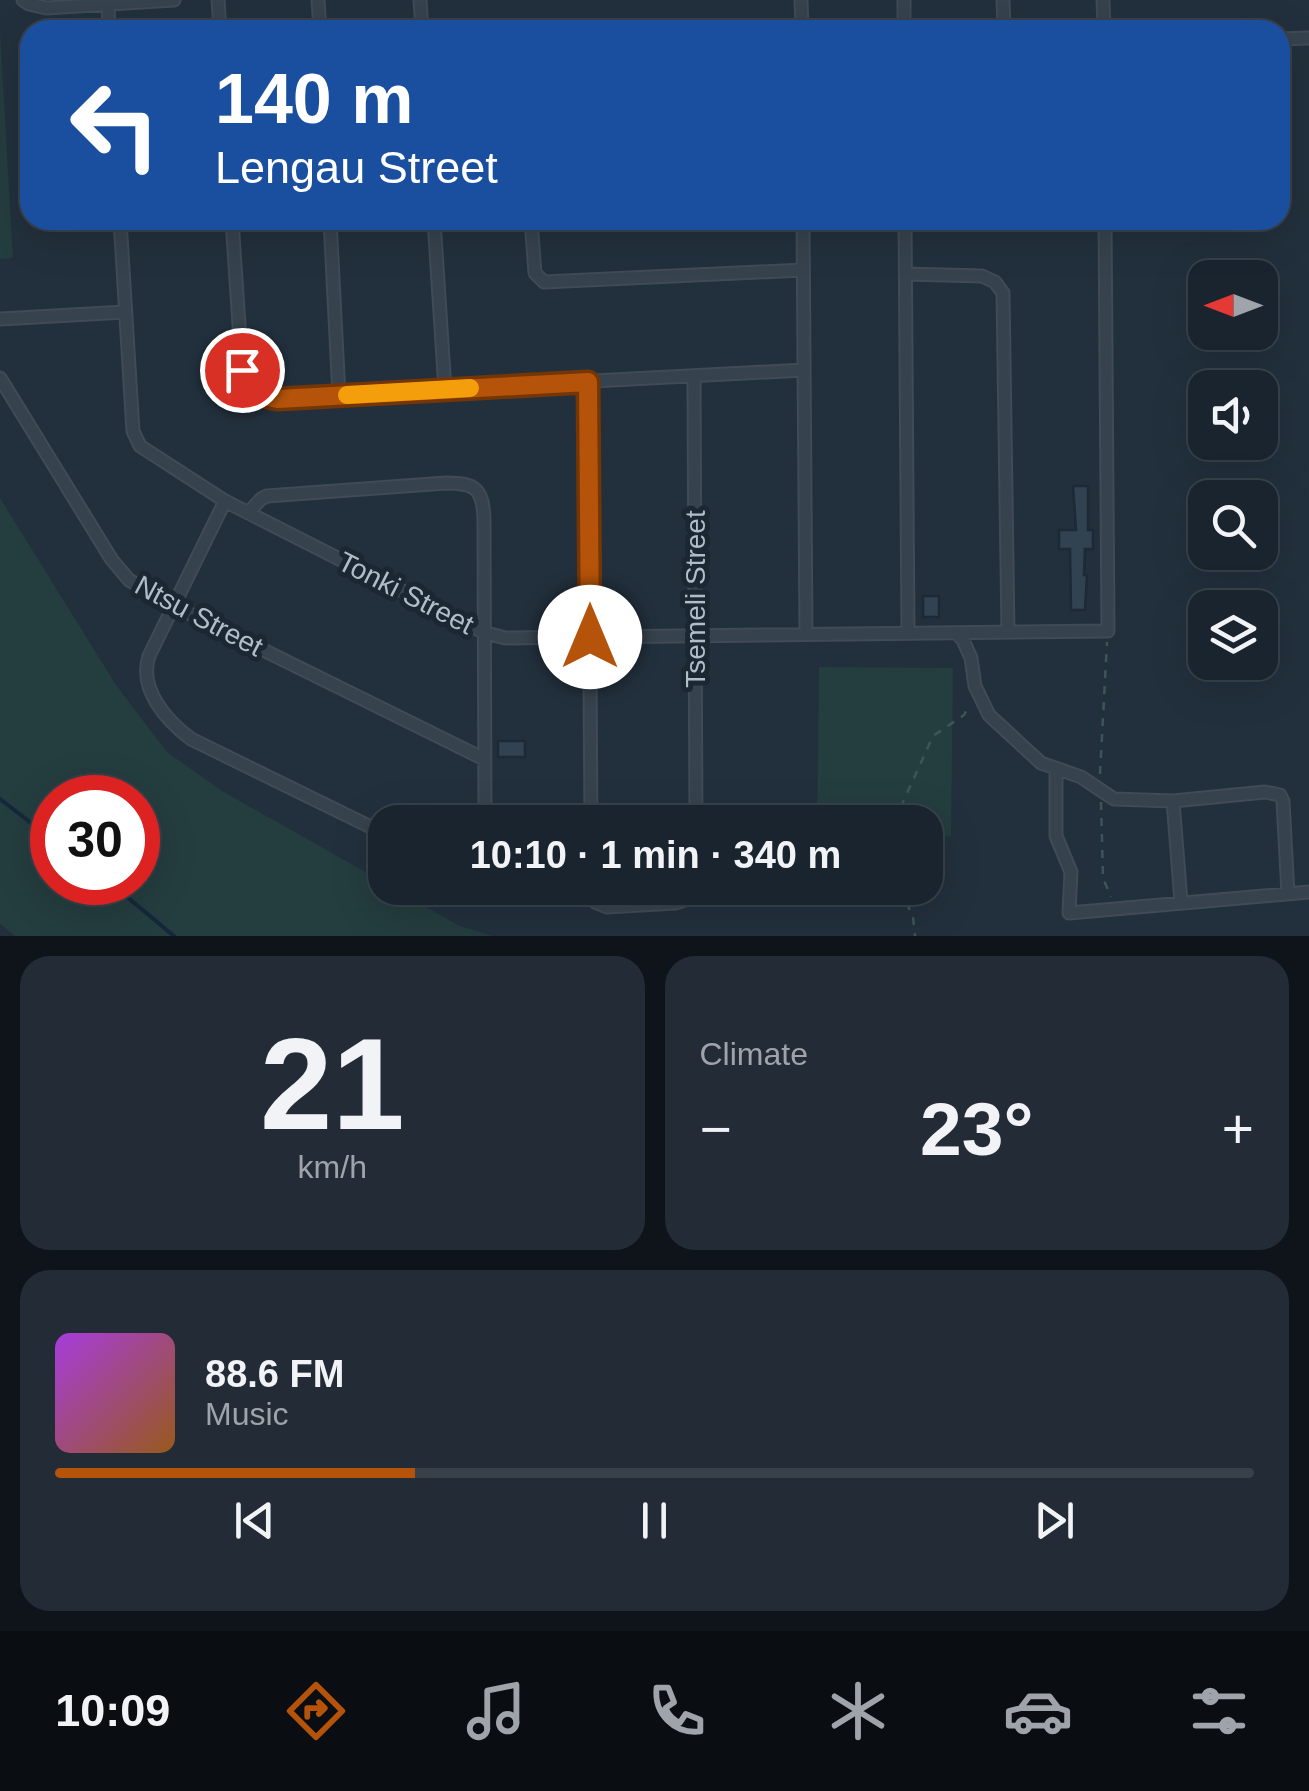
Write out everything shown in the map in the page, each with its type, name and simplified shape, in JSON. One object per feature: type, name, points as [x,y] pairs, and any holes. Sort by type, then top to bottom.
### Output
[{"type":"street","points":[[22,0],[46,8],[174,0]]},
{"type":"street","points":[[108,4],[109,20]]},
{"type":"street","name":"Tonki Street","points":[[121,230],[134,437],[144,450],[225,501],[484,632],[505,638],[1108,631]]},
{"type":"street","points":[[233,230],[245,378],[270,398],[804,370]]},
{"type":"street","points":[[331,230],[339,395]]},
{"type":"street","points":[[435,230],[445,390]]},
{"type":"street","points":[[532,230],[534,273],[544,282],[803,270]]},
{"type":"street","points":[[803,230],[806,634]]},
{"type":"street","points":[[905,230],[908,633]]},
{"type":"street","points":[[1105,230],[1108,631]]},
{"type":"street","points":[[906,274],[982,276],[995,282],[1003,293],[1008,632]]},
{"type":"street","points":[[0,320],[125,312]]},
{"type":"street","name":"Tsemeli Street","points":[[694,376],[696,805]]},
{"type":"street","name":"Ntsu Street","points":[[0,378],[118,568],[136,585],[484,759]]},
{"type":"street","points":[[588,382],[591,805]]},
{"type":"street","points":[[248,513],[268,496],[446,483],[470,485],[478,491],[484,510],[485,805]]},
{"type":"street","points":[[225,501],[149,656],[146,668],[152,692],[169,720],[197,742],[368,826]]},
{"type":"street","points":[[956,633],[971,658],[975,686],[989,715],[1041,762],[1080,777],[1114,800],[1173,801],[1265,792],[1280,795],[1288,894]]},
{"type":"street","points":[[1056,769],[1056,836],[1071,872],[1069,912],[1309,892]]},
{"type":"street","points":[[1173,801],[1181,902]]},
{"type":"path","points":[[1108,631],[1100,791],[1103,878],[1116,910]]},
{"type":"path","points":[[902,805],[932,736],[964,715],[978,692]]},
{"type":"path","points":[[908,905],[915,936]]},
{"type":"green space","points":[[0,32],[13,258],[0,259]]},
{"type":"green space","points":[[0,498],[116,685],[167,752],[222,791],[368,873],[368,905],[422,905],[460,926],[493,936],[15,936],[0,924]]},
{"type":"green space","points":[[819,667],[953,668],[951,836],[943,836],[943,805],[817,805]]},
{"type":"building","points":[[1073,486],[1088,486],[1088,530],[1093,530],[1093,549],[1085,549],[1085,610],[1071,610],[1070,549],[1059,549],[1059,530],[1076,530]]},
{"type":"building","points":[[923,596],[939,596],[939,617],[923,617]]},
{"type":"building","points":[[498,741],[525,741],[525,757],[498,757]]},
{"type":"waterway","points":[[0,799],[30,822]]},
{"type":"waterway","points":[[137,905],[174,936]]},
{"type":"slow traffic","points":[[347,395],[470,388]]},
{"type":"route","points":[[242,370],[256,390],[278,399],[588,382],[590,637]]}]
